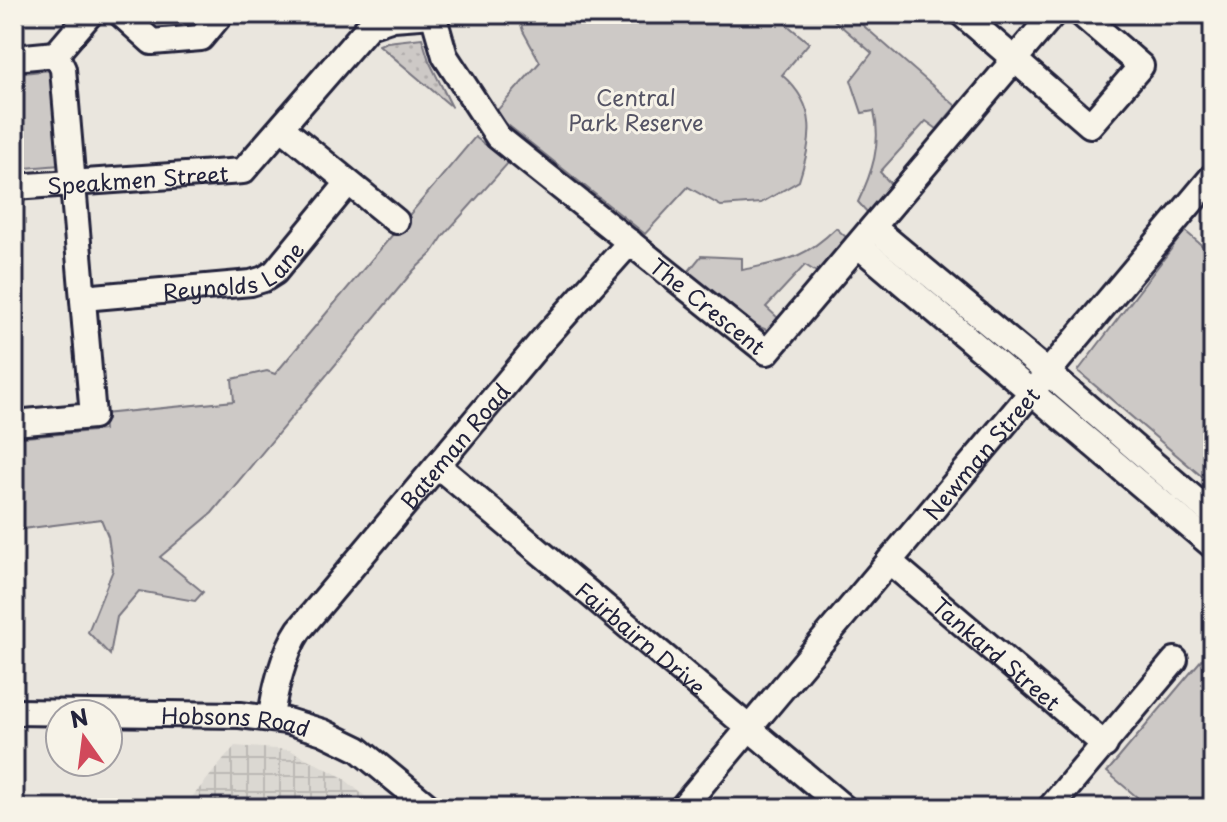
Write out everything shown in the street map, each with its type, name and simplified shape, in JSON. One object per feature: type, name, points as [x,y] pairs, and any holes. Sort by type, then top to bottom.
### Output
[{"type":"street","points":[[14,58],[56,54],[90,14]]},
{"type":"street","points":[[121,14],[152,42],[201,38],[221,14]]},
{"type":"street","points":[[962,14],[1090,125],[1141,66],[1081,14]]},
{"type":"street","name":"The Crescent","points":[[433,15],[445,56],[498,137],[767,352],[1053,14]]},
{"type":"street","name":"Speakmen Street","points":[[14,187],[243,171],[369,26],[393,18],[433,15]]},
{"type":"street","points":[[14,423],[93,416],[63,69],[56,54]]},
{"type":"street","points":[[282,128],[396,221]]},
{"type":"street","name":"Newman Street","points":[[682,808],[1213,176]]},
{"type":"street","name":"Reynolds Lane","points":[[83,298],[251,283],[264,279],[275,272],[348,183]]},
{"type":"street","points":[[867,237],[1047,372],[1213,515]]},
{"type":"street","points":[[867,237],[1030,392],[1213,546]]},
{"type":"street","name":"Bateman Road","points":[[279,719],[273,696],[299,630],[540,343],[630,242]]},
{"type":"street","name":"Fairbairn Drive","points":[[438,466],[844,808]]},
{"type":"street","name":"Tankard Street","points":[[889,561],[1105,745]]},
{"type":"street","points":[[1050,808],[1175,660]]},
{"type":"street","name":"Hobsons Road","points":[[14,712],[240,715],[279,719],[323,732],[358,749],[430,808]]},
{"type":"shaded area","points":[[235,746],[290,750],[342,777],[379,808],[183,808]]},
{"type":"green space","name":"Central Park Reserve","points":[[518,14],[774,14],[809,43],[782,75],[802,99],[809,124],[807,151],[799,181],[761,203],[721,206],[688,187],[645,234],[494,114],[540,62],[523,31]]},
{"type":"green space","points":[[840,14],[850,14],[956,106],[937,129],[926,121],[880,172],[891,184],[868,213],[858,202],[874,158],[876,123],[874,111],[862,113],[851,80],[872,53],[834,20]]},
{"type":"green space","points":[[422,38],[429,61],[452,107],[379,45]]},
{"type":"green space","points":[[51,70],[60,165],[14,169],[14,74]]},
{"type":"green space","points":[[475,137],[509,162],[414,270],[212,513],[160,557],[203,592],[195,601],[139,591],[117,617],[110,655],[88,632],[113,570],[108,536],[101,519],[14,530],[14,438],[104,430],[103,414],[234,401],[232,379],[267,371],[275,374]]},
{"type":"green space","points":[[836,228],[847,238],[818,273],[805,265],[766,307],[778,318],[767,330],[757,326],[688,272],[701,256],[742,258],[742,270],[782,261],[813,247]]},
{"type":"green space","points":[[1185,231],[1213,255],[1213,486],[1078,371]]},
{"type":"green space","points":[[1213,646],[1213,808],[1150,808],[1107,772]]}]
